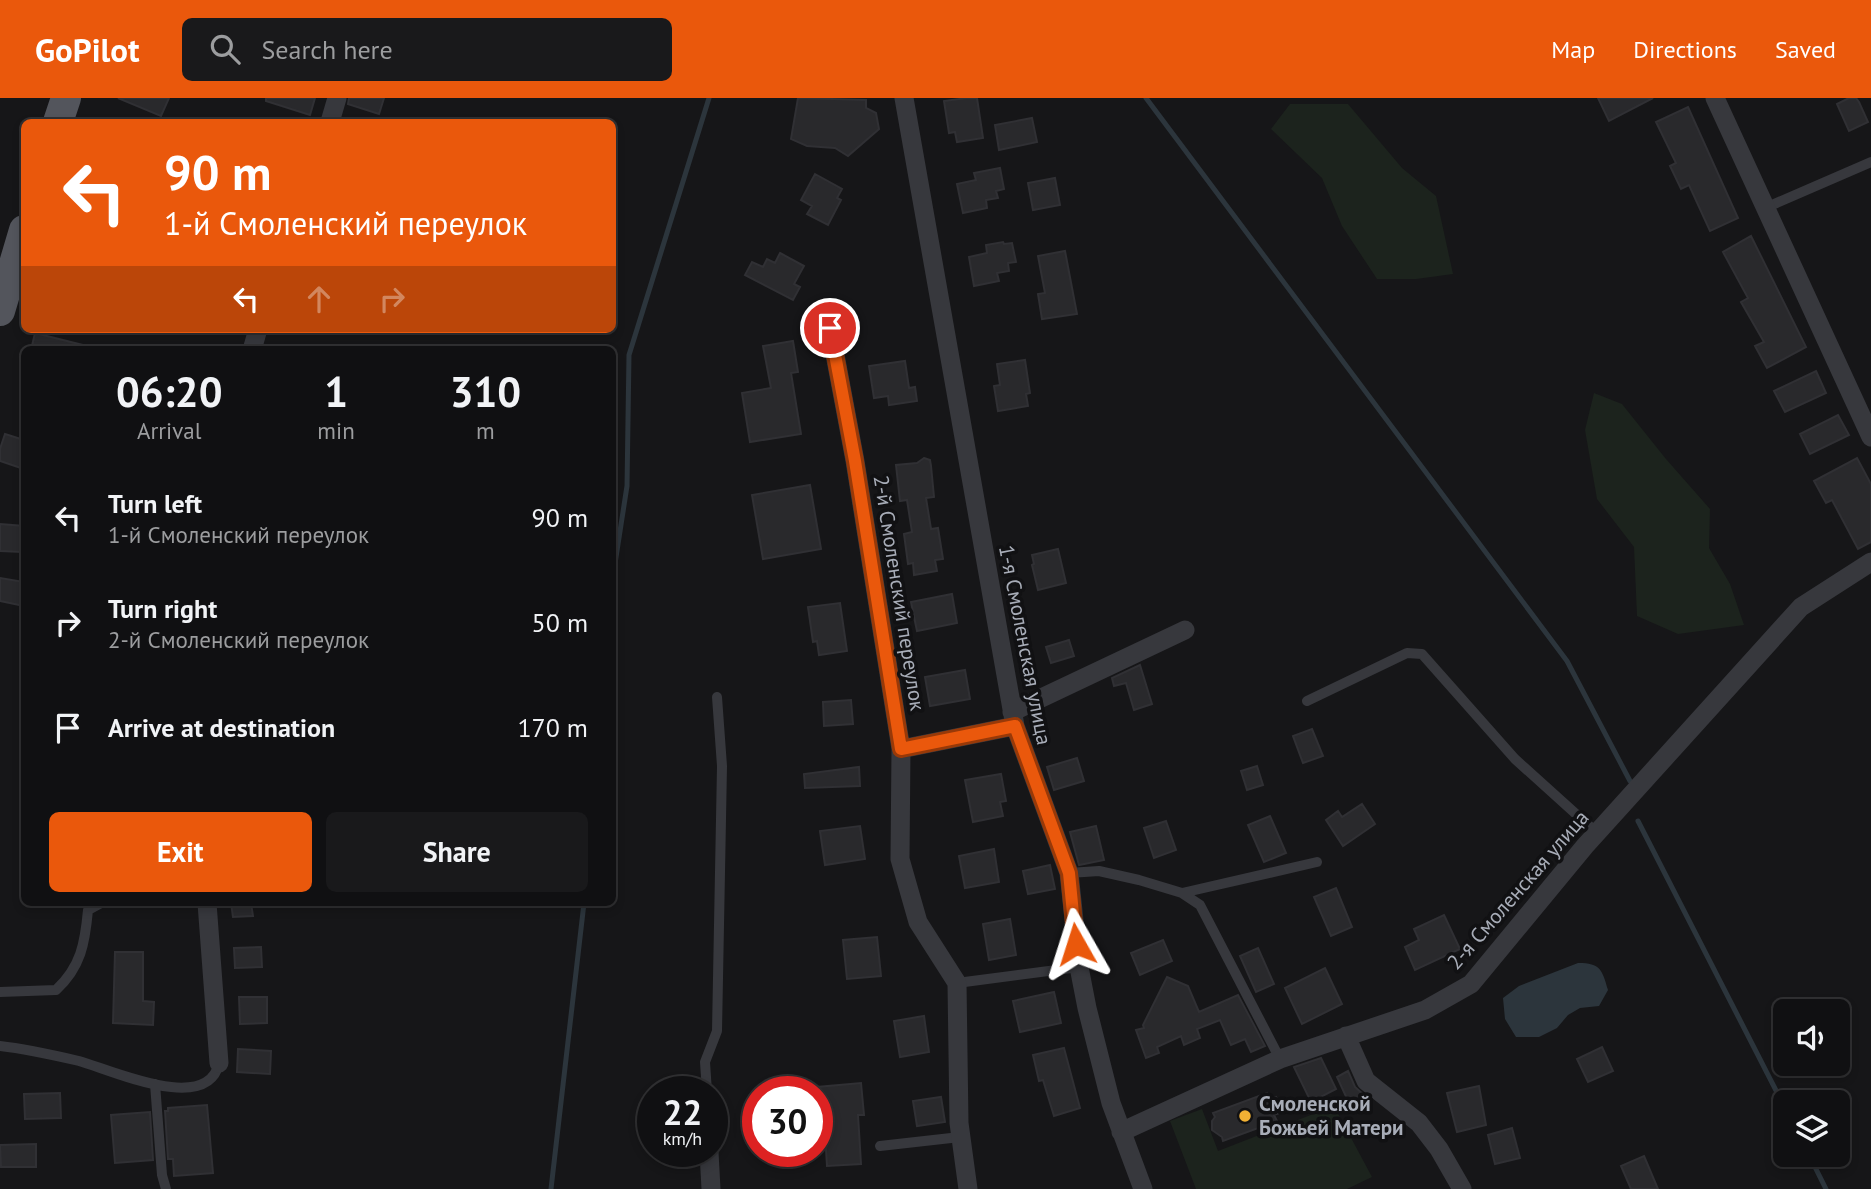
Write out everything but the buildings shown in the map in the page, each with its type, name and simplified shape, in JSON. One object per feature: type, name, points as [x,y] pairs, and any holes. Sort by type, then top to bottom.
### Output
[{"type":"main road","points":[[59,119],[66,98]]},
{"type":"main road","points":[[0,312],[21,240]]},
{"type":"street","points":[[331,119],[337,98]]},
{"type":"street","name":"1-я Смоленская улица","points":[[904,98],[1014,719],[1069,873],[1079,967],[1111,1103],[1143,1189]]},
{"type":"street","points":[[1715,98],[1871,437]]},
{"type":"street","name":"2-й Смоленский переулок","points":[[830,328],[855,461],[901,749],[900,859],[918,922],[957,983]]},
{"type":"street","name":"2-я Смоленская улица","points":[[1122,1132],[1280,1059],[1425,1010],[1471,984],[1597,833],[1801,607],[1871,562]]},
{"type":"street","points":[[901,749],[1014,719],[1185,630]]},
{"type":"street","points":[[207,906],[219,1063]]},
{"type":"street","points":[[957,983],[960,1137],[968,1189]]},
{"type":"street","points":[[1346,1036],[1366,1081],[1419,1123],[1439,1149],[1462,1189]]},
{"type":"street","points":[[710,1167],[711,1189]]},
{"type":"lane","points":[[1765,208],[1871,162]]},
{"type":"lane","points":[[1307,701],[1407,653],[1422,654],[1515,759],[1597,833]]},
{"type":"lane","points":[[706,1076],[705,1062],[717,1031],[722,766],[717,697]]},
{"type":"lane","points":[[1182,893],[1317,862]]},
{"type":"lane","points":[[1069,873],[1099,871],[1182,893],[1200,905],[1280,1059]]},
{"type":"lane","points":[[0,992],[57,990],[71,977],[82,952],[88,910],[95,906]]},
{"type":"lane","points":[[957,983],[1079,967]]},
{"type":"lane","points":[[0,1046],[79,1061],[155,1084],[184,1088],[203,1084],[217,1073],[219,1063]]},
{"type":"lane","points":[[155,1084],[162,1175],[166,1189]]},
{"type":"lane","points":[[880,1146],[960,1137]]},
{"type":"shaded area","points":[[1290,104],[1348,104],[1402,168],[1436,196],[1453,274],[1416,279],[1377,279],[1342,226],[1322,178],[1271,129]]},
{"type":"shaded area","points":[[1594,393],[1622,404],[1710,509],[1709,548],[1730,584],[1744,625],[1678,634],[1637,616],[1634,547],[1597,499],[1585,430]]},
{"type":"shaded area","points":[[1578,963],[1592,964],[1602,973],[1608,990],[1599,1006],[1580,1008],[1568,1015],[1557,1028],[1539,1037],[1516,1037],[1505,1019],[1503,998],[1519,986]]},
{"type":"shaded area","points":[[1334,1106],[1372,1177],[1347,1189],[1196,1189],[1170,1121],[1202,1109],[1218,1151]]},
{"type":"waterway","points":[[616,557],[627,486],[629,355],[709,98]]},
{"type":"waterway","points":[[1146,98],[1567,661],[1630,781]]},
{"type":"waterway","points":[[1638,821],[1776,1090]]},
{"type":"waterway","points":[[551,1189],[584,906]]},
{"type":"waterway","points":[[1815,1167],[1826,1189]]},
{"type":"place","name":"Смоленской Божьей Матери","points":[[1245,1116]]},
{"type":"route","points":[[830,328],[855,461],[901,749],[1015,726],[1069,873],[1076,944]]}]
